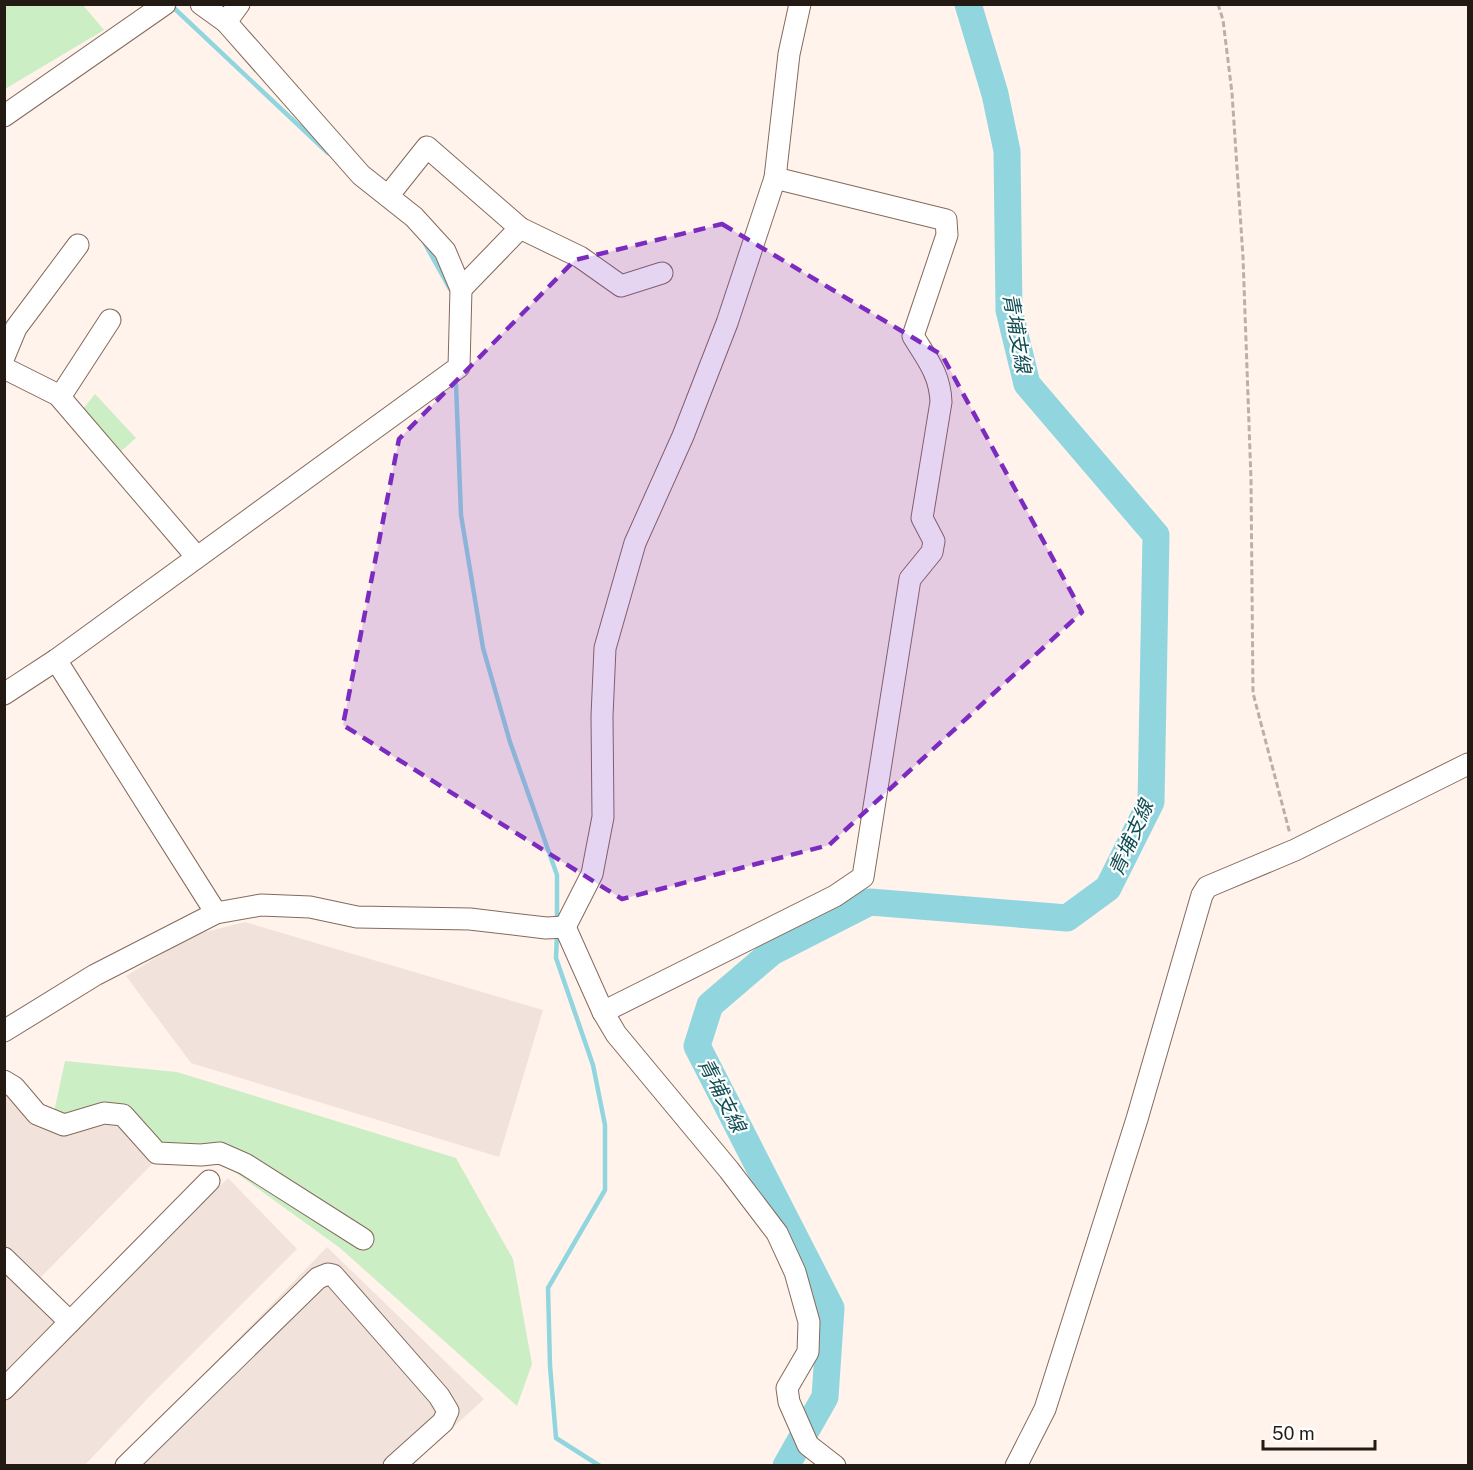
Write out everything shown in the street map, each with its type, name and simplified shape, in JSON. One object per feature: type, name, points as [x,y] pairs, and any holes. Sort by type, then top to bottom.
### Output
[{"type":"street","points":[[4,116],[165,4]]},
{"type":"street","points":[[4,694],[56,660],[459,367],[461,289],[446,251],[414,217],[361,175],[226,22],[201,4]]},
{"type":"street","points":[[226,22],[239,4]]},
{"type":"street","points":[[555,927],[592,874],[603,817],[602,716],[605,648],[635,543],[683,436],[727,323],[775,178],[789,54],[800,4]]},
{"type":"street","points":[[388,196],[426,147],[520,228],[580,257],[621,286],[662,273]]},
{"type":"street","points":[[603,1012],[835,896],[863,877],[910,579],[932,552],[934,541],[922,518],[940,402],[940,387],[936,372],[913,336],[948,235],[946,220],[775,178]]},
{"type":"street","points":[[461,289],[520,228]]},
{"type":"street","points":[[4,357],[16,328],[78,245]]},
{"type":"street","points":[[60,397],[110,320]]},
{"type":"street","points":[[4,368],[60,397],[196,556]]},
{"type":"street","points":[[56,660],[216,913]]},
{"type":"street","points":[[1016,1466],[1046,1409],[1137,1119],[1202,895],[1208,887],[1295,850],[1468,764]]},
{"type":"street","points":[[4,1031],[95,975],[216,913],[261,905],[310,907],[357,917],[470,919],[555,927]]},
{"type":"street","points":[[555,927],[616,1034],[729,1170],[777,1233],[795,1272],[809,1322],[808,1352],[787,1388],[790,1404],[808,1444],[835,1466]]},
{"type":"street","points":[[4,1081],[14,1087],[37,1114],[64,1125],[104,1113],[123,1115],[158,1153],[201,1155],[220,1153],[245,1164],[363,1239]]},
{"type":"street","points":[[4,1389],[209,1181]]},
{"type":"street","points":[[4,1258],[70,1322]]},
{"type":"street","points":[[126,1466],[318,1278],[328,1274],[333,1275],[439,1396],[448,1411],[443,1422],[394,1466]]},
{"type":"path","points":[[1218,4],[1223,20],[1232,93],[1243,257],[1251,480],[1252,693],[1295,850]]},
{"type":"highlighted area","points":[[722,224],[942,355],[1082,612],[829,845],[622,899],[343,725],[399,439],[575,260]]},
{"type":"shaded area","points":[[245,922],[543,1010],[499,1157],[191,1063],[126,976],[193,935]]},
{"type":"shaded area","points":[[4,1093],[20,1107],[113,1122],[154,1162],[37,1281],[5,1249]]},
{"type":"shaded area","points":[[228,1178],[297,1249],[150,1396],[85,1465],[5,1465],[4,1402],[79,1323]]},
{"type":"shaded area","points":[[327,1247],[484,1399],[412,1465],[115,1466]]},
{"type":"shaded area","points":[[5,1264],[59,1319],[5,1373]]},
{"type":"green space","points":[[5,4],[83,5],[104,30],[5,89]]},
{"type":"green space","points":[[95,394],[136,438],[119,453],[83,409]]},
{"type":"green space","points":[[65,1061],[177,1072],[456,1158],[513,1259],[532,1364],[517,1406],[340,1248],[221,1162],[154,1162],[112,1122],[51,1126]]},
{"type":"waterway","name":"青埔支線","points":[[786,1466],[825,1397],[831,1308],[697,1046],[710,1005],[772,952],[870,902],[1067,918],[1108,888],[1151,802],[1156,535],[1027,384],[1009,310],[1007,151],[995,94],[968,4]]},
{"type":"waterway","points":[[175,9],[328,153]]},
{"type":"waterway","points":[[424,242],[450,289]]},
{"type":"waterway","points":[[456,384],[461,515],[483,648],[510,742],[557,875],[557,923]]},
{"type":"waterway","points":[[557,934],[556,958],[593,1065],[605,1125],[605,1190],[548,1288],[550,1366],[556,1438],[600,1466]]}]
